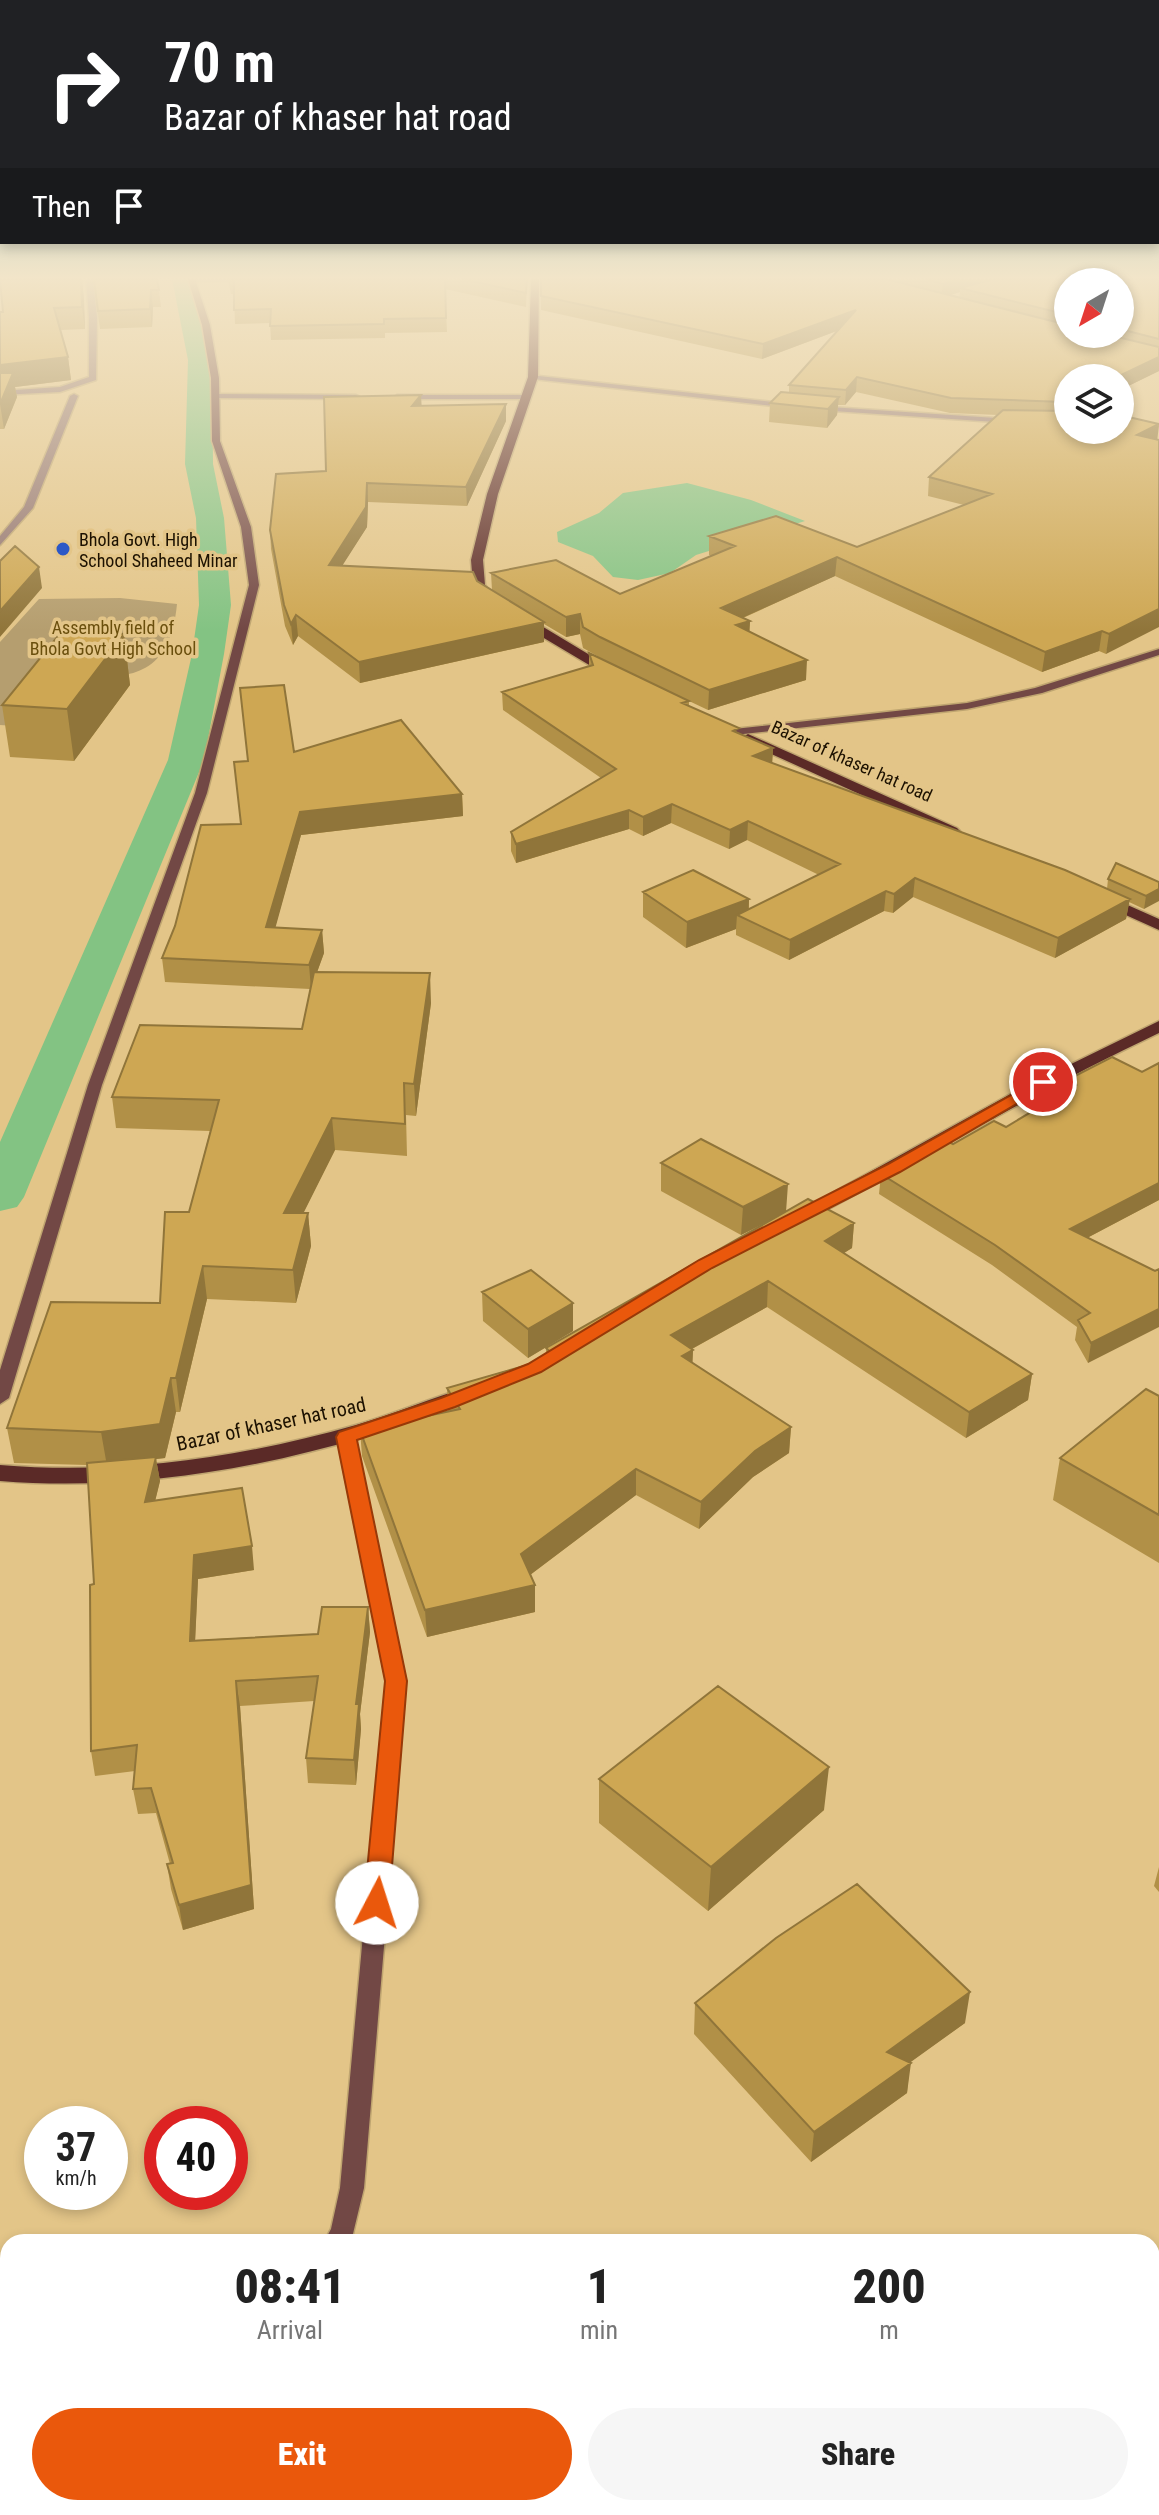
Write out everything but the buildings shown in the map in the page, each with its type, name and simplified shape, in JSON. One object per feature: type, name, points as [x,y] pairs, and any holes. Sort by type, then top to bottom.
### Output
[{"type":"main road","points":[[526,397],[481,530],[477,579],[483,596],[621,676]]},
{"type":"main road","name":"Bazar of khaser hat road","points":[[720,725],[961,835]]},
{"type":"main road","points":[[1088,893],[1159,925]]},
{"type":"main road","points":[[786,1223],[894,1168],[1068,1068],[1159,1026]]},
{"type":"main road","name":"Bazar of khaser hat road","points":[[7,1474],[107,1477],[195,1465],[346,1437],[491,1385]]},
{"type":"street","points":[[0,542],[28,508],[74,396]]},
{"type":"street","points":[[0,1398],[95,1085],[201,793],[254,585],[246,527],[216,441],[215,396]]},
{"type":"street","points":[[272,396],[371,397]]},
{"type":"street","points":[[703,396],[796,407]]},
{"type":"street","points":[[386,397],[526,397]]},
{"type":"street","points":[[812,408],[983,422],[1026,420]]},
{"type":"street","points":[[734,732],[967,706],[1038,691],[1159,652]]},
{"type":"street","points":[[342,2234],[352,2188],[396,1681],[346,1437]]},
{"type":"green space","name":"Assembly field of Bhola Govt High School","points":[[120,598],[177,604],[172,631],[163,651],[151,664],[118,676],[51,677],[15,726],[0,725],[0,642],[39,599]]},
{"type":"shaded area","points":[[687,483],[751,500],[805,521],[696,555],[670,573],[638,580],[613,577],[593,556],[558,542],[557,532],[599,513],[623,493]]},
{"type":"waterway","points":[[0,1197],[186,760],[215,605],[210,518],[199,464],[200,396]]},
{"type":"place","name":"Bhola Govt. High School Shaheed Minar","points":[[63,549]]},
{"type":"route","points":[[377,1903],[396,1681],[346,1437],[448,1403],[534,1368],[706,1264],[894,1168],[1043,1082]]}]
